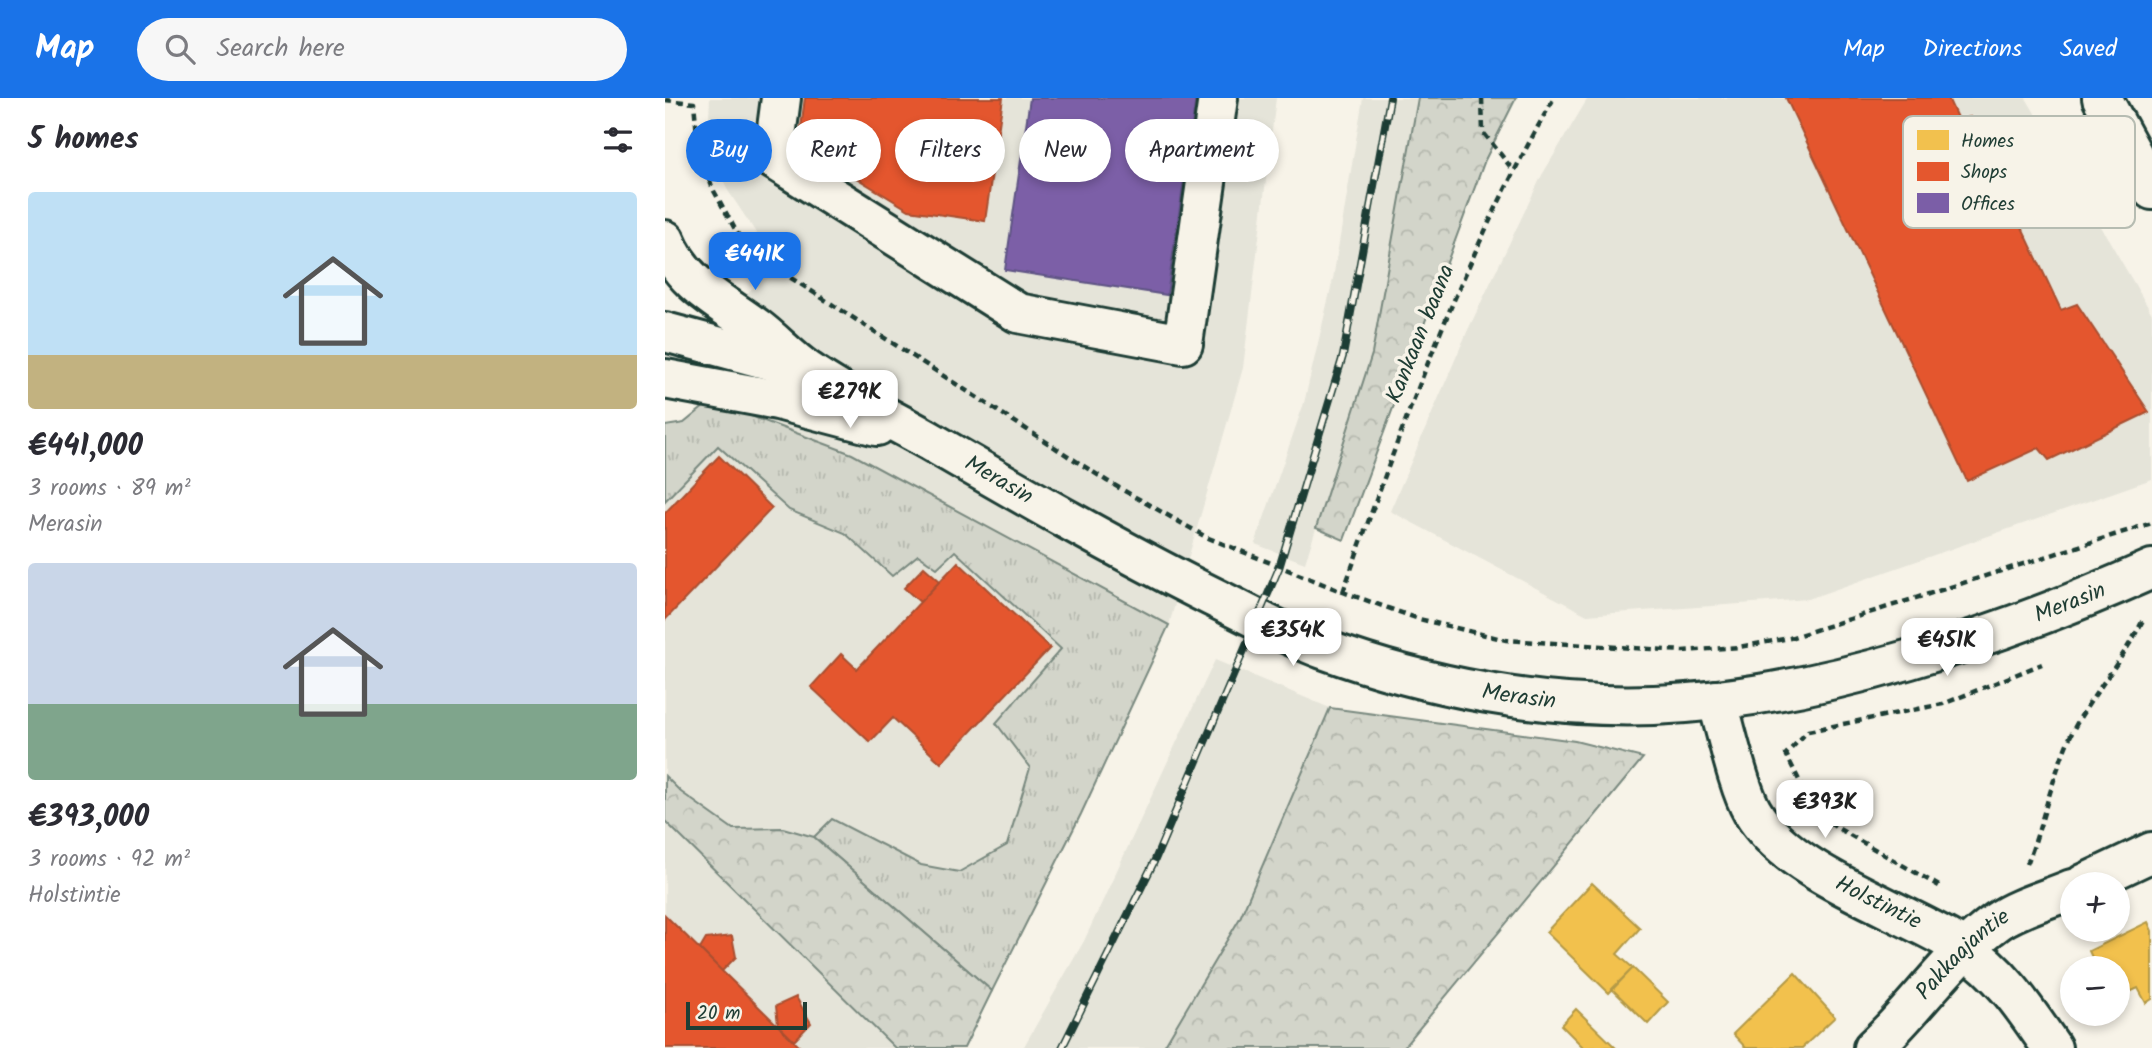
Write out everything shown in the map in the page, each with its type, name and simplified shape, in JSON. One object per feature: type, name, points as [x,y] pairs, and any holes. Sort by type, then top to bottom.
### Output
[{"type":"main road","points":[[781,98],[773,159],[1018,313],[1183,344],[1218,98]]},
{"type":"main road","points":[[2102,98],[2112,116]]},
{"type":"main road","points":[[2135,159],[2152,190]]},
{"type":"main road","name":"Merasin","points":[[665,240],[672,258],[686,278],[758,329],[808,371],[1108,544],[1320,648],[1446,685],[1518,697],[1597,705],[1655,705],[1799,689],[1938,649],[2068,606],[2152,569]]},
{"type":"main road","name":"Merasin","points":[[665,332],[808,371]]},
{"type":"main road","name":"Merasin","points":[[665,379],[778,400],[923,438]]},
{"type":"main road","name":"Holstintie","points":[[1717,699],[1751,810],[1766,830],[1812,868],[1985,933],[2008,985],[2052,1048]]},
{"type":"main road","points":[[2110,872],[2152,852]]},
{"type":"main road","name":"Pakkaajantie","points":[[1873,1048],[1903,1021],[1985,933],[2060,895]]},
{"type":"path","points":[[1482,98],[1483,132],[1513,170]]},
{"type":"path","name":"Kankaan baana","points":[[1343,592],[1466,268],[1513,170],[1554,98]]},
{"type":"path","points":[[665,100],[694,100],[699,155],[714,191],[746,248],[1107,481],[1206,537],[1343,592],[1419,619],[1506,640],[1637,650],[1683,651],[1739,647],[1790,638],[2152,523]]},
{"type":"path","points":[[708,296],[746,248]]},
{"type":"path","points":[[2042,664],[1943,704],[1808,731],[1786,754],[1809,800],[1834,826],[1928,878],[1967,907],[1985,933],[2034,846],[2070,740],[2083,712],[2128,652],[2148,608]]},
{"type":"shaded area","points":[[710,98],[1276,98],[1273,119],[1125,119],[1125,182],[1266,182],[1243,368],[1169,625],[1081,814],[964,1048],[665,1048],[665,426],[684,423],[711,401],[745,296],[776,263],[724,182],[772,182],[772,119],[709,119]]},
{"type":"shaded area","points":[[1363,98],[1418,98],[1372,354],[1305,563],[1255,544],[1304,403],[1333,279]]},
{"type":"shaded area","points":[[1588,98],[2026,98],[2036,116],[1903,116],[1903,228],[2102,228],[2152,314],[2152,479],[1808,599],[1587,615],[1390,511],[1467,332],[1542,175]]},
{"type":"shaded area","points":[[1215,660],[1330,708],[1240,918],[1163,1048],[1023,1048],[1084,941]]},
{"type":"green space","points":[[1418,98],[1516,98],[1485,160],[1344,540],[1316,528],[1372,354]]},
{"type":"green space","points":[[711,401],[852,454],[1169,625],[1081,814],[992,991],[814,837],[832,819],[921,865],[959,872],[1007,845],[1030,768],[996,723],[1061,649],[955,551],[937,568],[918,555],[892,576],[845,533],[789,510],[718,446],[665,501],[665,426],[684,423]]},
{"type":"green space","points":[[1330,708],[1575,741],[1643,758],[1403,1048],[1163,1048],[1240,918]]},
{"type":"green space","points":[[665,776],[681,792],[733,829],[783,828],[814,837],[992,991],[964,1048],[895,1048],[665,821]]},
{"type":"building: Homes","points":[[1592,883],[1640,928],[1617,954],[1633,968],[1609,993],[1546,932]]},
{"type":"building: Homes","points":[[2148,922],[2152,931],[2152,999],[2146,1003],[2138,988],[2130,992],[2130,956],[2091,956],[2089,951],[2107,942],[2130,942],[2130,931]]},
{"type":"building: Homes","points":[[1633,968],[1668,1002],[1648,1024],[1612,989]]},
{"type":"building: Homes","points":[[1795,973],[1835,1017],[1802,1048],[1746,1048],[1733,1034]]},
{"type":"building: Homes","points":[[1576,1009],[1615,1047],[1584,1048],[1561,1025]]},
{"type":"building: Shops","points":[[805,98],[1003,98],[1000,119],[895,119],[895,182],[991,182],[985,221],[909,210],[863,182],[881,182],[881,119],[802,119]]},
{"type":"building: Shops","points":[[1786,98],[1948,98],[1956,116],[1903,116],[1903,228],[2022,228],[2061,310],[2077,304],[2149,412],[2049,460],[2039,448],[1967,481]]},
{"type":"building: Shops","points":[[719,456],[772,508],[665,620],[665,513]]},
{"type":"building: Shops","points":[[958,562],[1050,648],[941,763],[893,718],[870,742],[811,687],[841,654],[857,669]]},
{"type":"building: Shops","points":[[924,567],[940,581],[920,602],[904,588]]},
{"type":"building: Shops","points":[[665,915],[722,971],[801,1048],[665,1048]]},
{"type":"building: Shops","points":[[732,936],[736,957],[722,971],[700,949],[706,939]]},
{"type":"building: Shops","points":[[796,997],[811,1023],[794,1041],[778,1025],[776,1006]]},
{"type":"building: Offices","points":[[1030,98],[1196,98],[1193,119],[1125,119],[1125,182],[1184,182],[1167,295],[1005,270],[1019,174],[1019,182],[1111,182],[1111,119],[1027,119]]},
{"type":"railway","points":[[1062,1048],[1154,862],[1279,568],[1343,356],[1390,98]]}]
